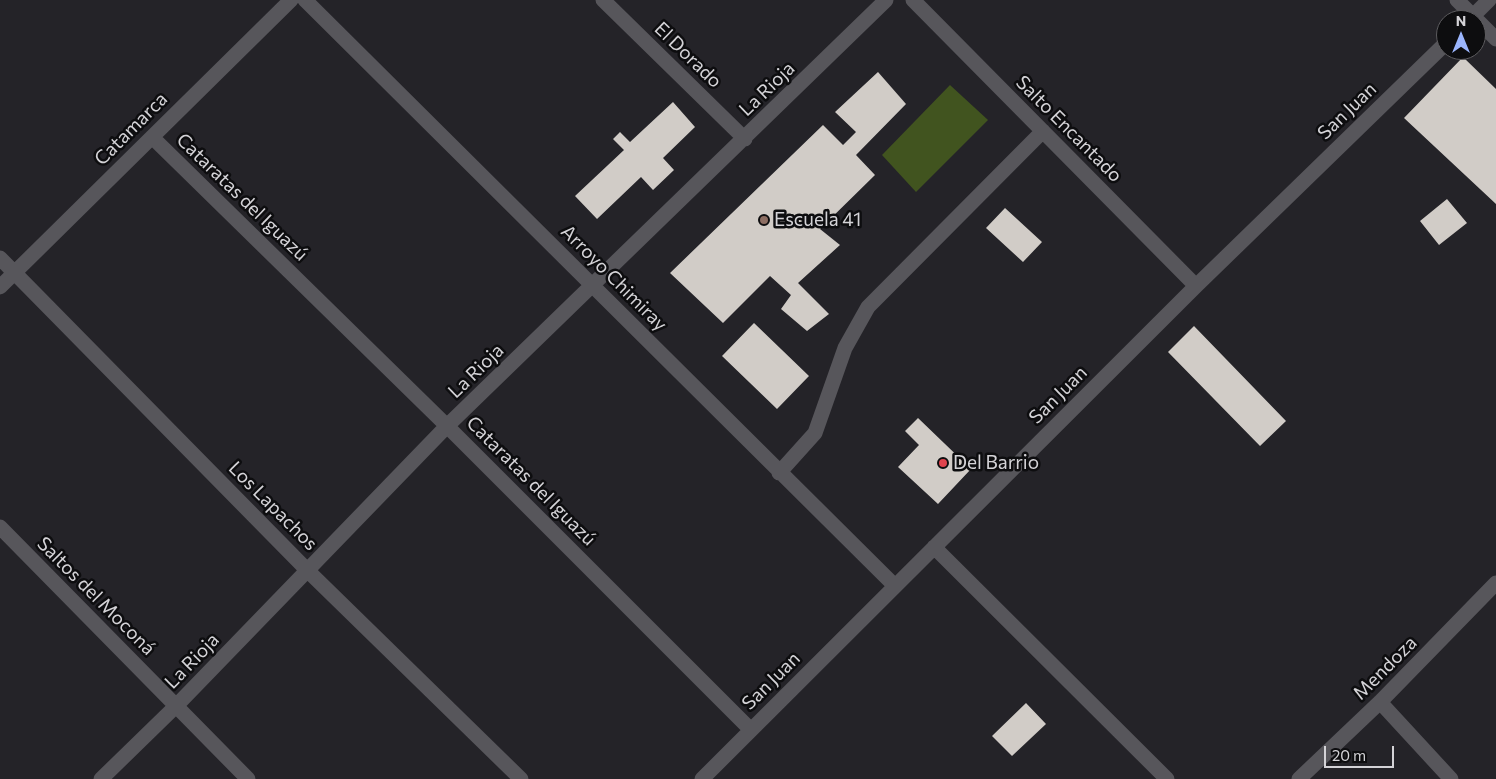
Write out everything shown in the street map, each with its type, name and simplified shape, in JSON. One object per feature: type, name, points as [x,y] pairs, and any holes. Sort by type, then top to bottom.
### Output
[{"type":"street","name":"Catamarca","points":[[0,287],[291,0]]},
{"type":"street","name":"Arroyo Chimiray","points":[[305,0],[594,285],[779,473],[895,586]]},
{"type":"street","name":"El Dorado","points":[[604,0],[745,139]]},
{"type":"street","name":"La Rioja","points":[[101,779],[176,706],[448,426],[886,0]]},
{"type":"street","name":"Salto Encantado","points":[[913,0],[1196,286]]},
{"type":"street","points":[[1457,0],[1465,10]]},
{"type":"street","points":[[1479,10],[1490,0]]},
{"type":"street","points":[[1486,31],[1496,39]]},
{"type":"street","name":"San Juan","points":[[702,779],[1196,286],[1436,53]]},
{"type":"street","points":[[779,473],[815,433],[845,348],[868,307],[1043,131]]},
{"type":"street","name":"Cataratas del Iguazú","points":[[152,137],[448,426],[751,730]]},
{"type":"street","name":"Los Lapachos","points":[[0,258],[308,570],[521,779]]},
{"type":"street","name":"Saltos del Moconá","points":[[0,527],[248,779]]},
{"type":"street","points":[[934,547],[1168,779]]},
{"type":"street","name":"Mendoza","points":[[1299,779],[1380,702],[1496,583]]},
{"type":"street","points":[[1380,702],[1451,779]]},
{"type":"green space","points":[[950,85],[988,120],[916,192],[882,155]]},
{"type":"building","points":[[1460,60],[1466,60],[1496,89],[1496,204],[1404,118]]},
{"type":"building","points":[[878,72],[906,104],[856,155],[875,175],[820,229],[840,245],[798,283],[829,314],[807,331],[781,309],[791,295],[770,276],[723,323],[670,273],[823,125],[843,145],[856,132],[835,112]]},
{"type":"building","points":[[673,102],[695,127],[663,158],[674,170],[653,190],[641,177],[597,219],[575,196],[624,150],[613,139],[620,132],[630,142]]},
{"type":"building","points":[[1447,199],[1467,223],[1439,245],[1420,221]]},
{"type":"building","points":[[1005,208],[1042,242],[1023,262],[986,228]]},
{"type":"building","points":[[754,323],[809,376],[777,409],[722,356]]},
{"type":"building","points":[[1194,326],[1286,421],[1260,446],[1168,352]]},
{"type":"building","points":[[918,418],[971,469],[938,504],[898,467],[919,445],[905,431]]},
{"type":"building","points":[[1026,703],[1046,724],[1012,756],[992,736]]},
{"type":"place","name":"Escuela 41","points":[[764,220]]},
{"type":"place","name":"Del Barrio","points":[[943,463]]}]
